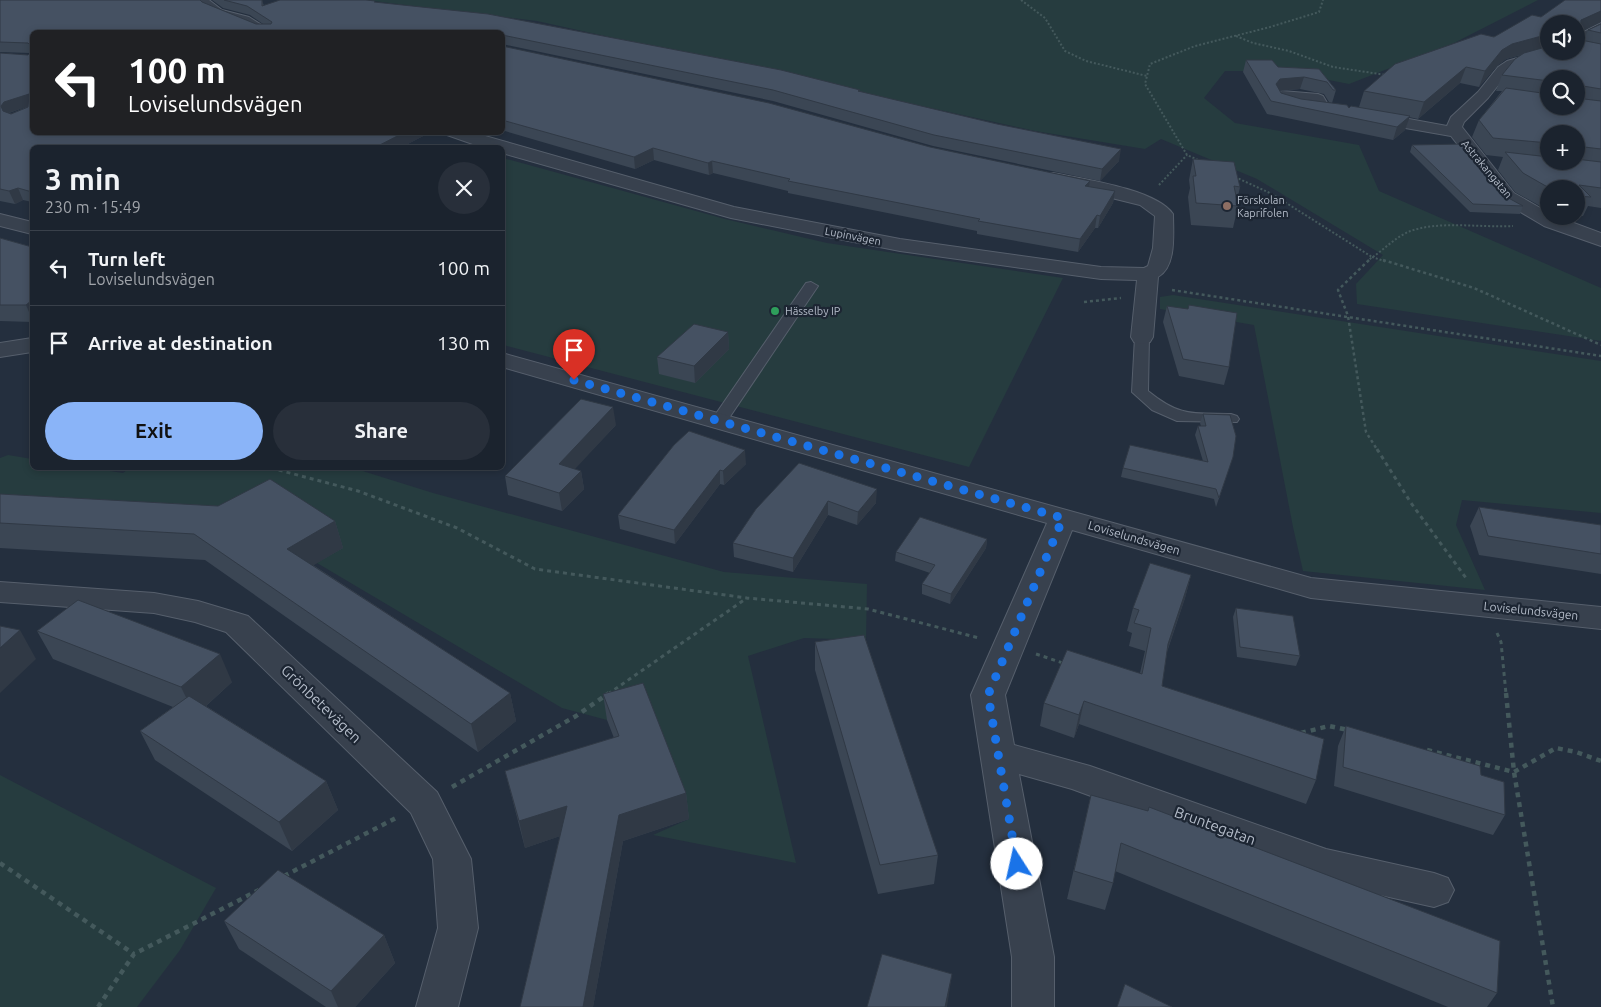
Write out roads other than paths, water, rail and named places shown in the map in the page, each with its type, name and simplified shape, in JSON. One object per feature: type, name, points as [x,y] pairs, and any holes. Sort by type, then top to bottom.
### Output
[{"type":"street","points":[[202,0],[218,13],[244,20],[262,30]]},
{"type":"street","points":[[1585,42],[1601,26]]},
{"type":"street","name":"Astrakangatan","points":[[1540,56],[1512,64],[1504,70],[1483,95],[1457,120],[1454,127],[1508,198],[1551,222],[1601,240]]},
{"type":"street","points":[[1483,95],[1502,98]]},
{"type":"street","name":"Astrakangatan","points":[[1322,108],[1456,132]]},
{"type":"street","name":"Lupinvägen","points":[[460,135],[487,145]]},
{"type":"street","name":"Lupinvägen","points":[[505,151],[740,214],[900,245],[1101,273],[1147,284]]},
{"type":"street","points":[[1480,162],[1506,164]]},
{"type":"street","points":[[1034,174],[1100,188],[1146,201],[1164,214],[1163,248],[1156,269],[1147,284],[1142,337]]},
{"type":"street","points":[[0,220],[30,228]]},
{"type":"street","points":[[0,350],[30,345]]},
{"type":"street","name":"Loviselundsvägen","points":[[505,361],[1311,588],[1601,618]]},
{"type":"street","points":[[1032,1007],[1033,957],[988,695],[1063,518]]},
{"type":"street","name":"Grönbetevägen","points":[[0,592],[154,603],[198,612],[238,624],[424,803],[452,859],[458,928],[437,1007]]},
{"type":"street","name":"Bruntegatan","points":[[997,754],[1077,776],[1326,866],[1434,890]]},
{"type":"lane","points":[[719,421],[811,286]]},
{"type":"lane","points":[[1142,337],[1140,392],[1158,407],[1184,418],[1231,420]]},
{"type":"place","name":"Förskolan Kaprifolen","points":[[1227,206]]},
{"type":"place","name":"Hässelby IP","points":[[775,311]]}]
